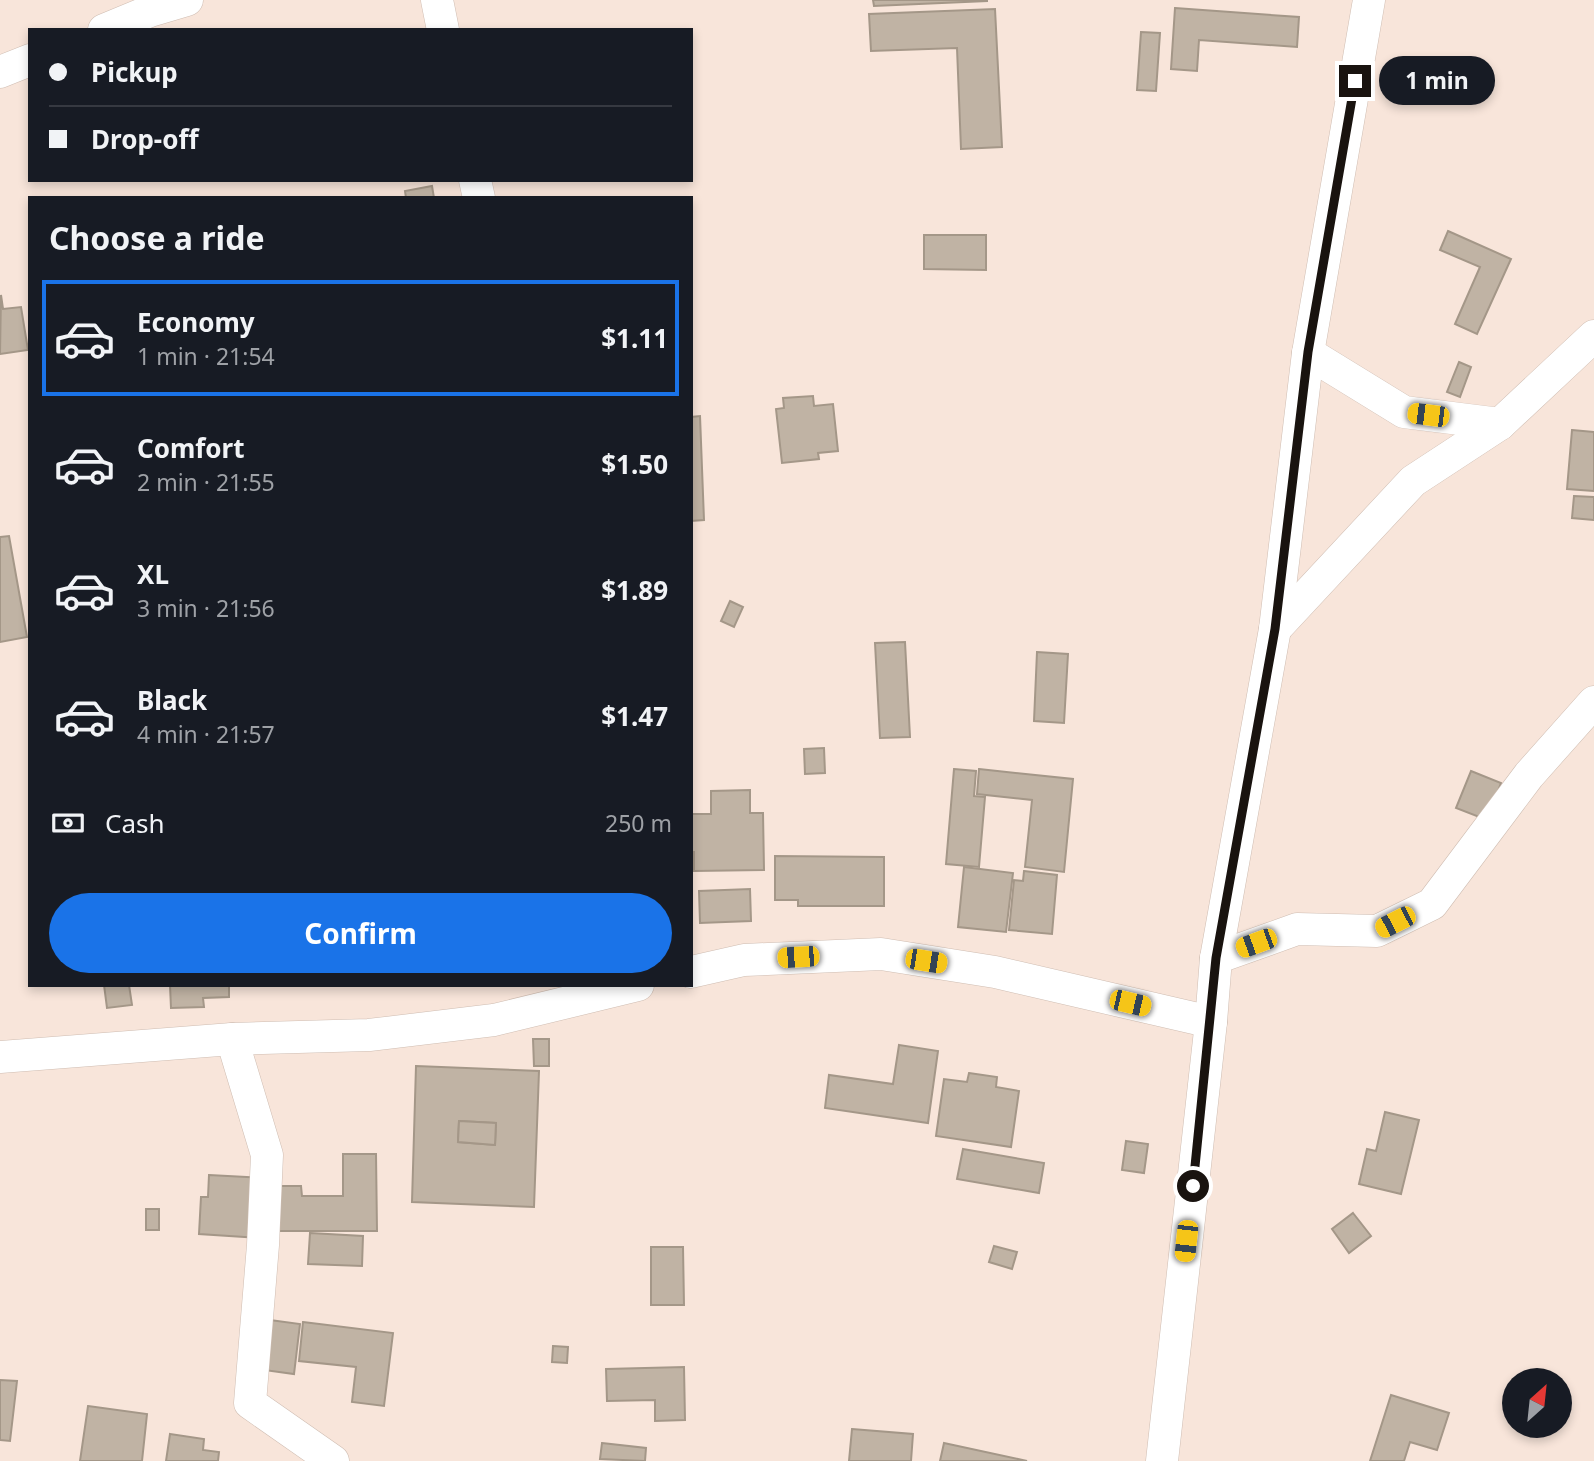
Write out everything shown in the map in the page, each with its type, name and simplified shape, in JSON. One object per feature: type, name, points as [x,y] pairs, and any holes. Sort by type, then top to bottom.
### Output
[{"type":"street","points":[[107,28],[145,6],[187,0]]},
{"type":"street","points":[[437,0],[443,28]]},
{"type":"street","points":[[1162,1461],[1216,958],[1275,629],[1308,352],[1369,0]]},
{"type":"street","points":[[0,72],[28,61]]},
{"type":"street","points":[[1275,629],[1413,481],[1500,424],[1594,336]]},
{"type":"street","points":[[1308,352],[1404,412],[1500,424]]},
{"type":"street","points":[[1216,958],[1297,929],[1377,931],[1432,904],[1529,775],[1594,702]]},
{"type":"street","points":[[693,972],[744,960],[881,954],[995,972],[1211,1022]]},
{"type":"street","points":[[0,1057],[232,1039],[369,1035],[494,1020],[626,987]]},
{"type":"street","points":[[232,1039],[267,1155],[263,1245],[250,1404],[333,1461]]},
{"type":"building","points":[[873,0],[987,0],[987,1],[874,6]]},
{"type":"building","points":[[1175,8],[1299,17],[1297,47],[1199,40],[1197,71],[1171,69]]},
{"type":"building","points":[[995,9],[1002,147],[961,149],[957,48],[871,51],[869,14]]},
{"type":"building","points":[[1141,32],[1160,33],[1156,91],[1137,90]]},
{"type":"building","points":[[432,186],[434,196],[406,196],[405,191]]},
{"type":"building","points":[[1448,231],[1511,259],[1477,334],[1455,324],[1480,267],[1440,250]]},
{"type":"building","points":[[924,235],[986,235],[986,270],[924,269]]},
{"type":"building","points":[[1,295],[3,309],[21,307],[28,350],[0,354]]},
{"type":"building","points":[[1459,362],[1471,367],[1460,397],[1447,392]]},
{"type":"building","points":[[813,396],[814,406],[833,404],[838,451],[818,453],[819,459],[782,463],[776,409],[784,408],[783,398]]},
{"type":"building","points":[[700,416],[704,520],[693,521],[693,417]]},
{"type":"building","points":[[1572,430],[1594,432],[1594,491],[1567,489]]},
{"type":"building","points":[[1574,496],[1594,497],[1594,520],[1572,518]]},
{"type":"building","points":[[9,536],[27,637],[0,642],[0,537]]},
{"type":"building","points":[[730,601],[743,607],[734,627],[721,621]]},
{"type":"building","points":[[905,642],[910,737],[880,738],[875,643]]},
{"type":"building","points":[[1037,652],[1068,654],[1064,723],[1034,721]]},
{"type":"building","points":[[824,748],[825,773],[805,774],[804,749]]},
{"type":"building","points":[[954,769],[976,771],[974,796],[985,797],[979,867],[946,864]]},
{"type":"building","points":[[979,769],[1073,779],[1064,872],[1025,867],[1032,800],[977,794]]},
{"type":"building","points":[[1471,771],[1501,783],[1487,820],[1456,808]]},
{"type":"building","points":[[750,790],[750,813],[763,813],[764,870],[694,871],[693,814],[711,814],[711,791]]},
{"type":"building","points":[[775,856],[884,857],[884,906],[798,906],[798,900],[775,900]]},
{"type":"building","points":[[964,867],[1013,873],[1006,932],[958,927]]},
{"type":"building","points":[[1024,871],[1057,875],[1052,934],[1009,930],[1014,880],[1023,881]]},
{"type":"building","points":[[750,889],[751,921],[700,923],[699,891]]},
{"type":"building","points":[[104,987],[129,987],[132,1005],[107,1008]]},
{"type":"building","points":[[170,987],[229,987],[229,997],[203,998],[204,1007],[171,1008]]},
{"type":"building","points":[[533,1039],[549,1039],[549,1066],[534,1066]]},
{"type":"building","points":[[899,1045],[938,1051],[928,1123],[825,1108],[829,1075],[893,1084]]},
{"type":"building","points":[[416,1066],[539,1071],[534,1207],[412,1202]],"holes":[[[459,1121],[496,1123],[495,1145],[458,1142]]]},
{"type":"building","points":[[969,1073],[997,1077],[996,1087],[1019,1091],[1011,1147],[936,1136],[944,1079],[967,1082]]},
{"type":"building","points":[[1385,1112],[1419,1120],[1401,1194],[1359,1184],[1367,1149],[1376,1151]]},
{"type":"building","points":[[459,1121],[496,1123],[495,1145],[458,1142]]},
{"type":"building","points":[[1126,1141],[1148,1144],[1144,1173],[1122,1170]]},
{"type":"building","points":[[963,1149],[1044,1163],[1039,1193],[957,1179]]},
{"type":"building","points":[[343,1154],[376,1154],[377,1231],[269,1231],[268,1186],[301,1186],[302,1196],[343,1196]]},
{"type":"building","points":[[209,1175],[263,1178],[260,1238],[199,1234],[201,1197],[208,1197]]},
{"type":"building","points":[[146,1209],[159,1209],[159,1230],[146,1230]]},
{"type":"building","points":[[1353,1213],[1371,1236],[1349,1253],[1332,1229]]},
{"type":"building","points":[[310,1233],[363,1236],[362,1266],[308,1264]]},
{"type":"building","points":[[994,1246],[1017,1252],[1012,1269],[989,1262]]},
{"type":"building","points":[[651,1247],[683,1247],[684,1305],[651,1305]]},
{"type":"building","points":[[270,1320],[300,1324],[294,1374],[264,1370]]},
{"type":"building","points":[[303,1322],[393,1333],[384,1406],[352,1402],[356,1367],[299,1361]]},
{"type":"building","points":[[553,1346],[568,1347],[567,1363],[552,1362]]},
{"type":"building","points":[[684,1367],[685,1420],[655,1421],[655,1400],[607,1401],[606,1369]]},
{"type":"building","points":[[0,1380],[17,1381],[10,1441],[0,1440]]},
{"type":"building","points":[[1391,1395],[1449,1413],[1437,1450],[1410,1442],[1404,1461],[1370,1461]]},
{"type":"building","points":[[88,1406],[147,1414],[142,1461],[80,1461]]},
{"type":"building","points":[[852,1429],[913,1434],[911,1461],[849,1461]]},
{"type":"building","points":[[170,1434],[204,1439],[203,1450],[219,1452],[218,1461],[166,1461]]},
{"type":"building","points":[[602,1443],[646,1448],[645,1461],[600,1459]]},
{"type":"building","points":[[944,1443],[1027,1461],[940,1461]]},
{"type":"route","points":[[1193,1186],[1216,958],[1275,629],[1308,352],[1355,81]]}]
